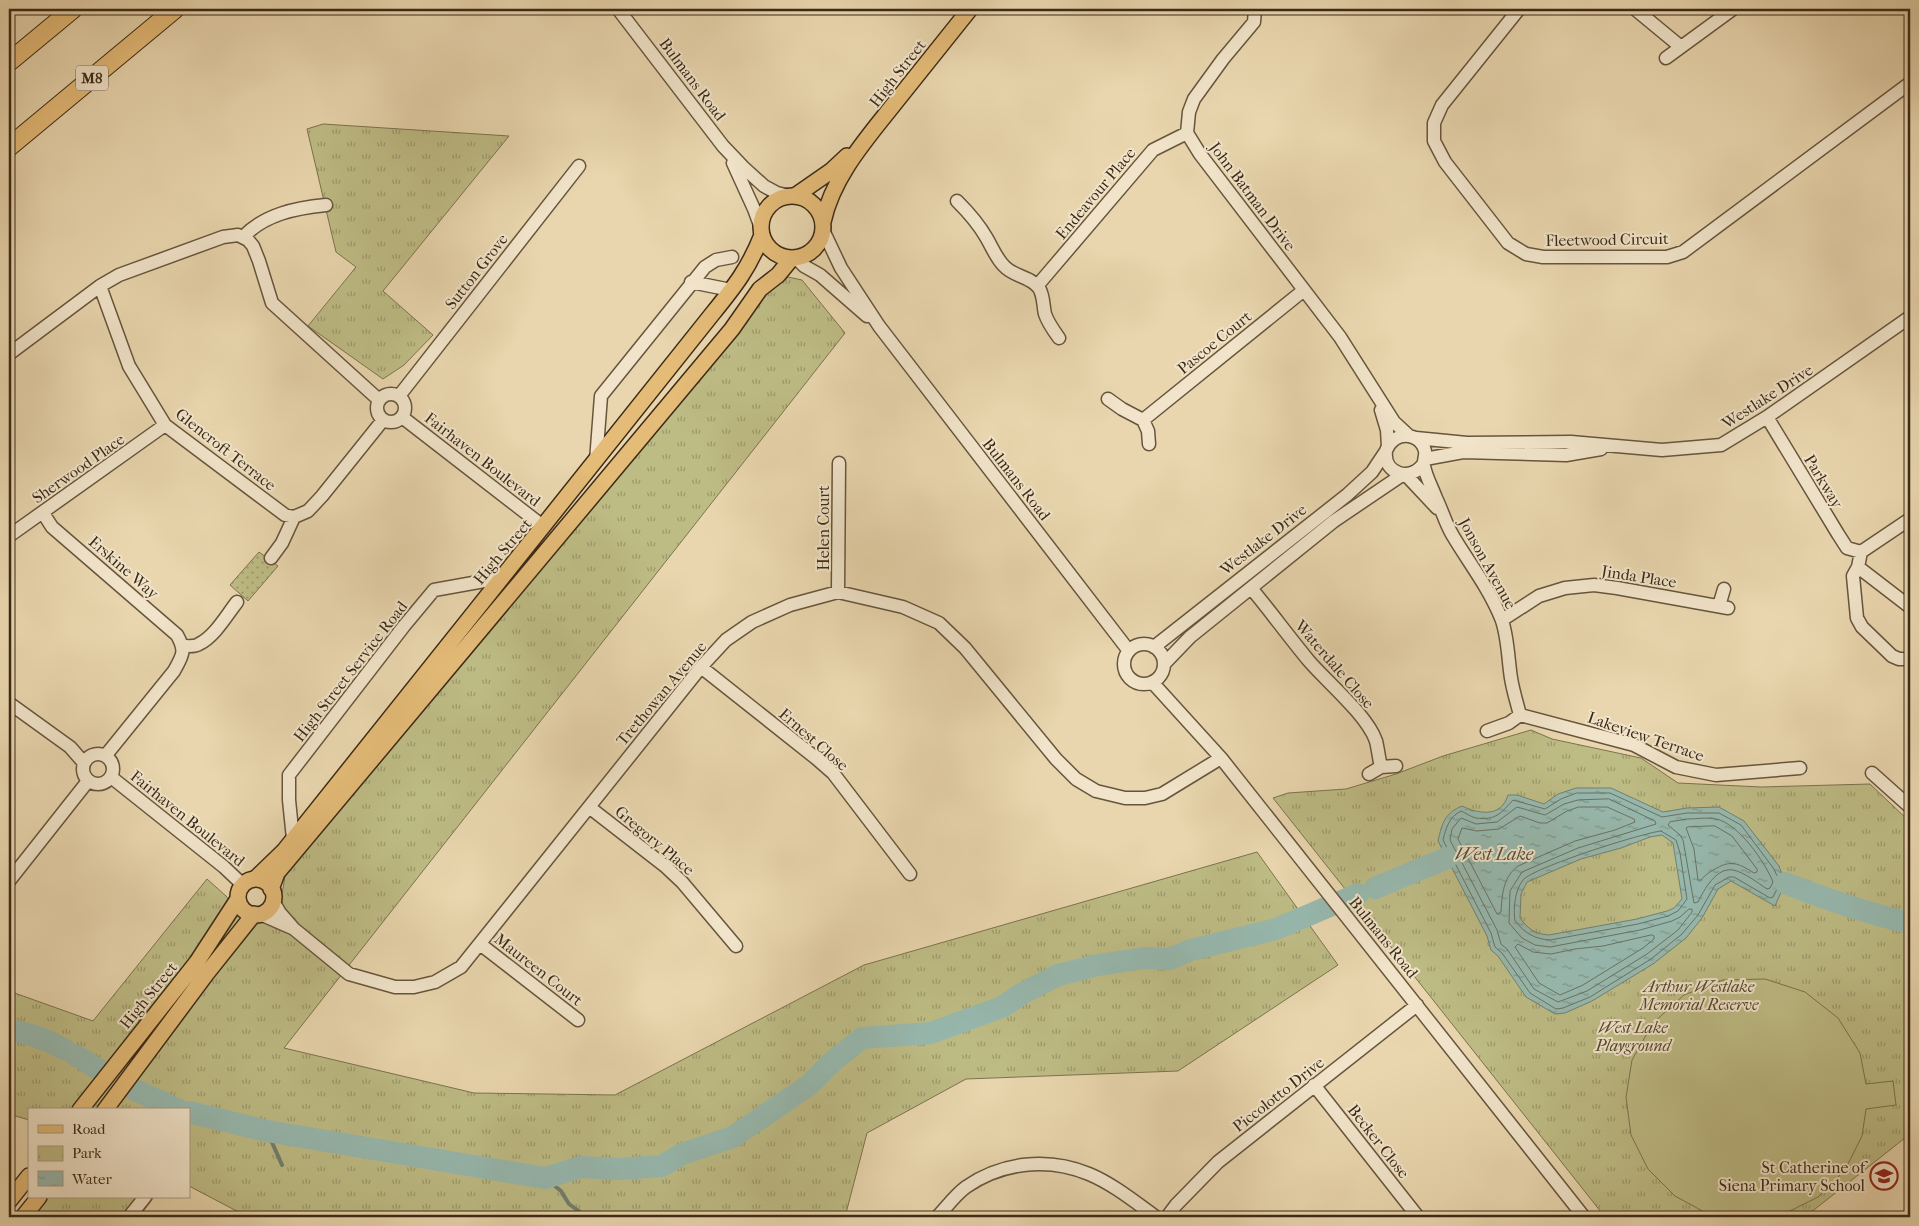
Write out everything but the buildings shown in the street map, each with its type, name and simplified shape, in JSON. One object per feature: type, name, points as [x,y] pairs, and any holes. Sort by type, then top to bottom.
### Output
[{"type":"highway","points":[[9,62],[73,9]]},
{"type":"highway","name":"M8","points":[[9,147],[175,9]]},
{"type":"main road","name":"High Street","points":[[823,226],[829,199],[838,180],[869,136],[970,9]]},
{"type":"main road","name":"High Street","points":[[793,196],[832,171],[869,136]]},
{"type":"main road","points":[[793,196],[808,200],[815,205],[820,213],[823,226],[821,238],[811,252],[794,258],[779,255],[771,250],[762,232],[762,219],[766,210],[781,198],[793,196]]},
{"type":"main road","name":"High Street","points":[[82,1108],[197,962],[245,888],[270,866],[293,839],[501,578],[544,527],[731,290],[753,258],[762,232]]},
{"type":"main road","name":"High Street","points":[[272,895],[277,873],[732,328],[760,289],[794,258]]},
{"type":"main road","points":[[262,880],[272,895],[270,906],[257,914],[243,909],[245,888],[262,880]]},
{"type":"main road","name":"High Street","points":[[106,1108],[207,973],[257,914]]},
{"type":"main road","points":[[9,1201],[28,1177]]},
{"type":"main road","points":[[24,1217],[38,1198]]},
{"type":"street","name":"Bulmans Road","points":[[618,9],[723,146],[755,180],[777,194],[793,196]]},
{"type":"street","points":[[1187,133],[1189,129],[1189,112],[1194,98],[1254,22],[1255,9]]},
{"type":"street","name":"Fleetwood Circuit","points":[[1519,9],[1442,105],[1434,123],[1434,141],[1445,162],[1508,243],[1526,254],[1543,257],[1667,257],[1683,252],[1910,83]]},
{"type":"street","points":[[1635,9],[1681,47]]},
{"type":"street","points":[[1666,58],[1733,9]]},
{"type":"street","name":"Endeavour Place","points":[[1037,286],[1153,150],[1187,133]]},
{"type":"street","name":"John Batman Drive","points":[[1187,133],[1200,154],[1340,337],[1394,422],[1412,437]]},
{"type":"street","name":"Bulmans Road","points":[[723,146],[738,172],[762,232]]},
{"type":"street","name":"Sutton Grove","points":[[399,396],[579,166]]},
{"type":"street","points":[[957,201],[975,220],[994,249],[997,258],[1006,268],[1014,274],[1032,281],[1037,286],[1041,292],[1046,316],[1059,338]]},
{"type":"street","points":[[243,237],[260,222],[270,218],[303,208],[326,205]]},
{"type":"street","name":"Bulmans Road","points":[[823,226],[841,268],[879,326],[1129,652]]},
{"type":"street","points":[[9,354],[100,286],[119,275],[223,237],[234,235],[243,237],[253,246],[272,303],[379,400]]},
{"type":"street","points":[[596,461],[601,396],[705,267],[716,260],[732,257]]},
{"type":"street","name":"Bulmans Road","points":[[794,258],[820,275],[879,326]]},
{"type":"street","points":[[691,282],[731,290]]},
{"type":"street","name":"Glencroft Terrace","points":[[100,286],[129,366],[165,425],[285,516],[294,517]]},
{"type":"street","name":"Pascoe Court","points":[[1143,420],[1304,290]]},
{"type":"street","name":"Westlake Drive","points":[[1412,437],[1467,444],[1570,442],[1662,450],[1721,445],[1767,417],[1910,316]]},
{"type":"street","points":[[386,394],[395,394],[399,396],[405,406],[405,412],[402,417],[391,422],[383,420],[377,411],[379,400],[386,394]]},
{"type":"street","name":"John Batman Drive","points":[[1378,398],[1386,430],[1387,449]]},
{"type":"street","points":[[1108,399],[1122,410],[1143,420],[1148,431],[1149,444]]},
{"type":"street","name":"Fairhaven Boulevard","points":[[402,417],[544,527]]},
{"type":"street","name":"Parkway","points":[[1767,417],[1838,534],[1848,548],[1861,552]]},
{"type":"street","points":[[271,558],[282,543],[294,517],[308,511],[322,496],[383,420]]},
{"type":"street","name":"Sherwood Place","points":[[9,536],[165,425]]},
{"type":"street","points":[[1412,437],[1424,447],[1424,461],[1416,472],[1404,475],[1395,472],[1389,466],[1386,459],[1387,449],[1396,438],[1412,437]]},
{"type":"street","name":"Westlake Drive","points":[[1424,461],[1463,452],[1566,455],[1624,446]]},
{"type":"street","name":"Westlake Drive","points":[[1154,647],[1347,495],[1372,472],[1387,449]]},
{"type":"street","name":"Jonson Avenue","points":[[1424,461],[1452,535],[1477,572],[1502,620],[1520,715]]},
{"type":"street","name":"Helen Court","points":[[838,592],[839,463]]},
{"type":"street","name":"Westlake Drive","points":[[1164,664],[1190,638],[1334,521],[1404,475]]},
{"type":"street","name":"Jonson Avenue","points":[[1404,475],[1444,515]]},
{"type":"street","name":"Erskine Way","points":[[43,513],[52,527],[177,635],[183,646]]},
{"type":"street","points":[[1910,519],[1861,552],[1858,568],[1853,576],[1857,618],[1862,627],[1892,656],[1899,660],[1906,660],[1910,657]]},
{"type":"street","points":[[1858,568],[1910,607]]},
{"type":"street","name":"High Street Service Road","points":[[293,839],[289,800],[290,775],[404,626],[434,590],[501,578]]},
{"type":"street","name":"Jinda Place","points":[[1502,620],[1539,596],[1565,588],[1594,585],[1723,607],[1724,589]]},
{"type":"street","name":"Waterdale Close","points":[[1251,588],[1297,646],[1366,724],[1375,740],[1381,767]]},
{"type":"street","name":"Trethowan Avenue","points":[[272,895],[280,913],[294,929],[349,974],[375,983],[395,987],[414,987],[435,982],[461,966],[480,944],[700,667],[726,640],[752,622],[790,605],[838,592],[903,607],[940,623],[965,648],[1056,759],[1076,779],[1096,791],[1125,798],[1145,798],[1162,794],[1221,758]]},
{"type":"street","points":[[106,755],[174,671],[181,659],[183,646],[197,646],[213,633],[237,602]]},
{"type":"street","points":[[1141,645],[1154,647],[1161,654],[1164,664],[1161,675],[1152,682],[1139,683],[1128,676],[1124,664],[1129,652],[1141,645]]},
{"type":"street","name":"Ernest Close","points":[[700,667],[833,773],[910,874]]},
{"type":"street","name":"Bulmans Road","points":[[1152,682],[1221,758],[1584,1217]]},
{"type":"street","points":[[9,702],[70,747],[84,763]]},
{"type":"street","points":[[1487,731],[1509,723],[1520,715]]},
{"type":"street","name":"Lakeview Terrace","points":[[1520,715],[1634,745],[1676,767],[1703,773],[1716,775],[1800,768]]},
{"type":"street","points":[[96,753],[106,755],[113,764],[111,777],[108,781],[98,784],[88,781],[82,771],[84,763],[91,755],[96,753]]},
{"type":"street","points":[[1369,774],[1381,767],[1396,766]]},
{"type":"street","points":[[1872,773],[1910,807]]},
{"type":"street","name":"Fairhaven Boulevard","points":[[111,777],[224,867],[245,888]]},
{"type":"street","points":[[9,881],[88,781]]},
{"type":"street","name":"Gregory Place","points":[[589,807],[665,866],[682,882],[736,946]]},
{"type":"street","name":"Trethowan Avenue","points":[[257,914],[294,929]]},
{"type":"street","name":"Maureen Court","points":[[480,944],[578,1020]]},
{"type":"street","name":"Piccolotto Drive","points":[[1167,1217],[1176,1205],[1218,1162],[1417,1004]]},
{"type":"street","name":"Becker Close","points":[[1314,1085],[1418,1217]]},
{"type":"street","points":[[937,1217],[964,1189],[985,1175],[1006,1167],[1032,1163],[1060,1165],[1089,1174],[1116,1189],[1156,1217]]},
{"type":"street","points":[[129,1217],[144,1198]]},
{"type":"green space","points":[[323,124],[509,136],[383,291],[433,335],[404,365],[383,379],[308,326],[356,267],[336,252],[307,129]]},
{"type":"green space","points":[[788,277],[802,280],[845,333],[284,1048],[474,1093],[615,1095],[864,965],[1257,852],[1338,965],[1178,1071],[966,1079],[867,1133],[845,1217],[248,1217],[190,1187],[190,1108],[28,1108],[28,1120],[9,1114],[9,991],[93,1021],[207,879],[226,896],[250,928],[272,913],[282,894],[285,876],[771,286]]},
{"type":"green space","points":[[259,552],[278,566],[248,601],[230,585]]},
{"type":"green space","name":"Arthur Westlake Memorial Reserve","points":[[1531,730],[1552,739],[1641,758],[1678,783],[1761,787],[1870,784],[1910,822],[1910,1134],[1805,1217],[1605,1217],[1273,798],[1288,793],[1346,789],[1396,774],[1443,756]]},
{"type":"green space","points":[[1765,979],[1805,992],[1838,1018],[1860,1053],[1866,1084],[1893,1081],[1896,1105],[1866,1109],[1862,1136],[1845,1170],[1818,1197],[1784,1214],[1765,1217],[1728,1217],[1708,1214],[1675,1196],[1648,1169],[1631,1135],[1626,1097],[1632,1060],[1653,1023],[1684,995],[1723,980]]},
{"type":"green space","points":[[42,1198],[153,1198],[139,1217],[28,1217]]},
{"type":"water","name":"West Lake","points":[[1576,788],[1611,788],[1663,812],[1687,808],[1719,807],[1744,821],[1779,866],[1785,883],[1775,906],[1731,881],[1718,889],[1702,918],[1686,938],[1653,964],[1592,1001],[1565,1013],[1555,1014],[1526,997],[1498,956],[1491,950],[1487,936],[1438,841],[1445,819],[1462,806],[1475,811],[1489,812],[1500,808],[1508,795],[1517,795],[1544,804],[1558,794]],"holes":[[[1662,835],[1673,843],[1682,899],[1674,908],[1637,919],[1549,935],[1532,930],[1520,918],[1521,894],[1527,882],[1581,859],[1621,848],[1650,837]]]},
{"type":"waterway","points":[[1375,888],[1447,858]]},
{"type":"waterway","points":[[1785,883],[1847,906],[1910,923]]},
{"type":"waterway","points":[[190,1112],[267,1131],[545,1178],[581,1167],[619,1169],[662,1166],[682,1154],[733,1137],[809,1085],[832,1062],[862,1038],[931,1033],[1002,1007],[1023,993],[1058,975],[1098,965],[1144,958],[1169,959],[1191,950],[1276,929],[1358,894]]},
{"type":"waterway","points":[[9,1030],[37,1037],[64,1049]]},
{"type":"waterway","points":[[75,1055],[101,1071]]},
{"type":"waterway","points":[[131,1088],[175,1108]]},
{"type":"waterway","points":[[267,1131],[282,1165]]},
{"type":"waterway","points":[[545,1178],[561,1191],[569,1204],[587,1217]]},
{"type":"place","name":"St Catherine of Siena Primary School","points":[[1884,1176]]},
{"type":"park label","name":"West Lake Playground","points":[[1633,1036]]}]
